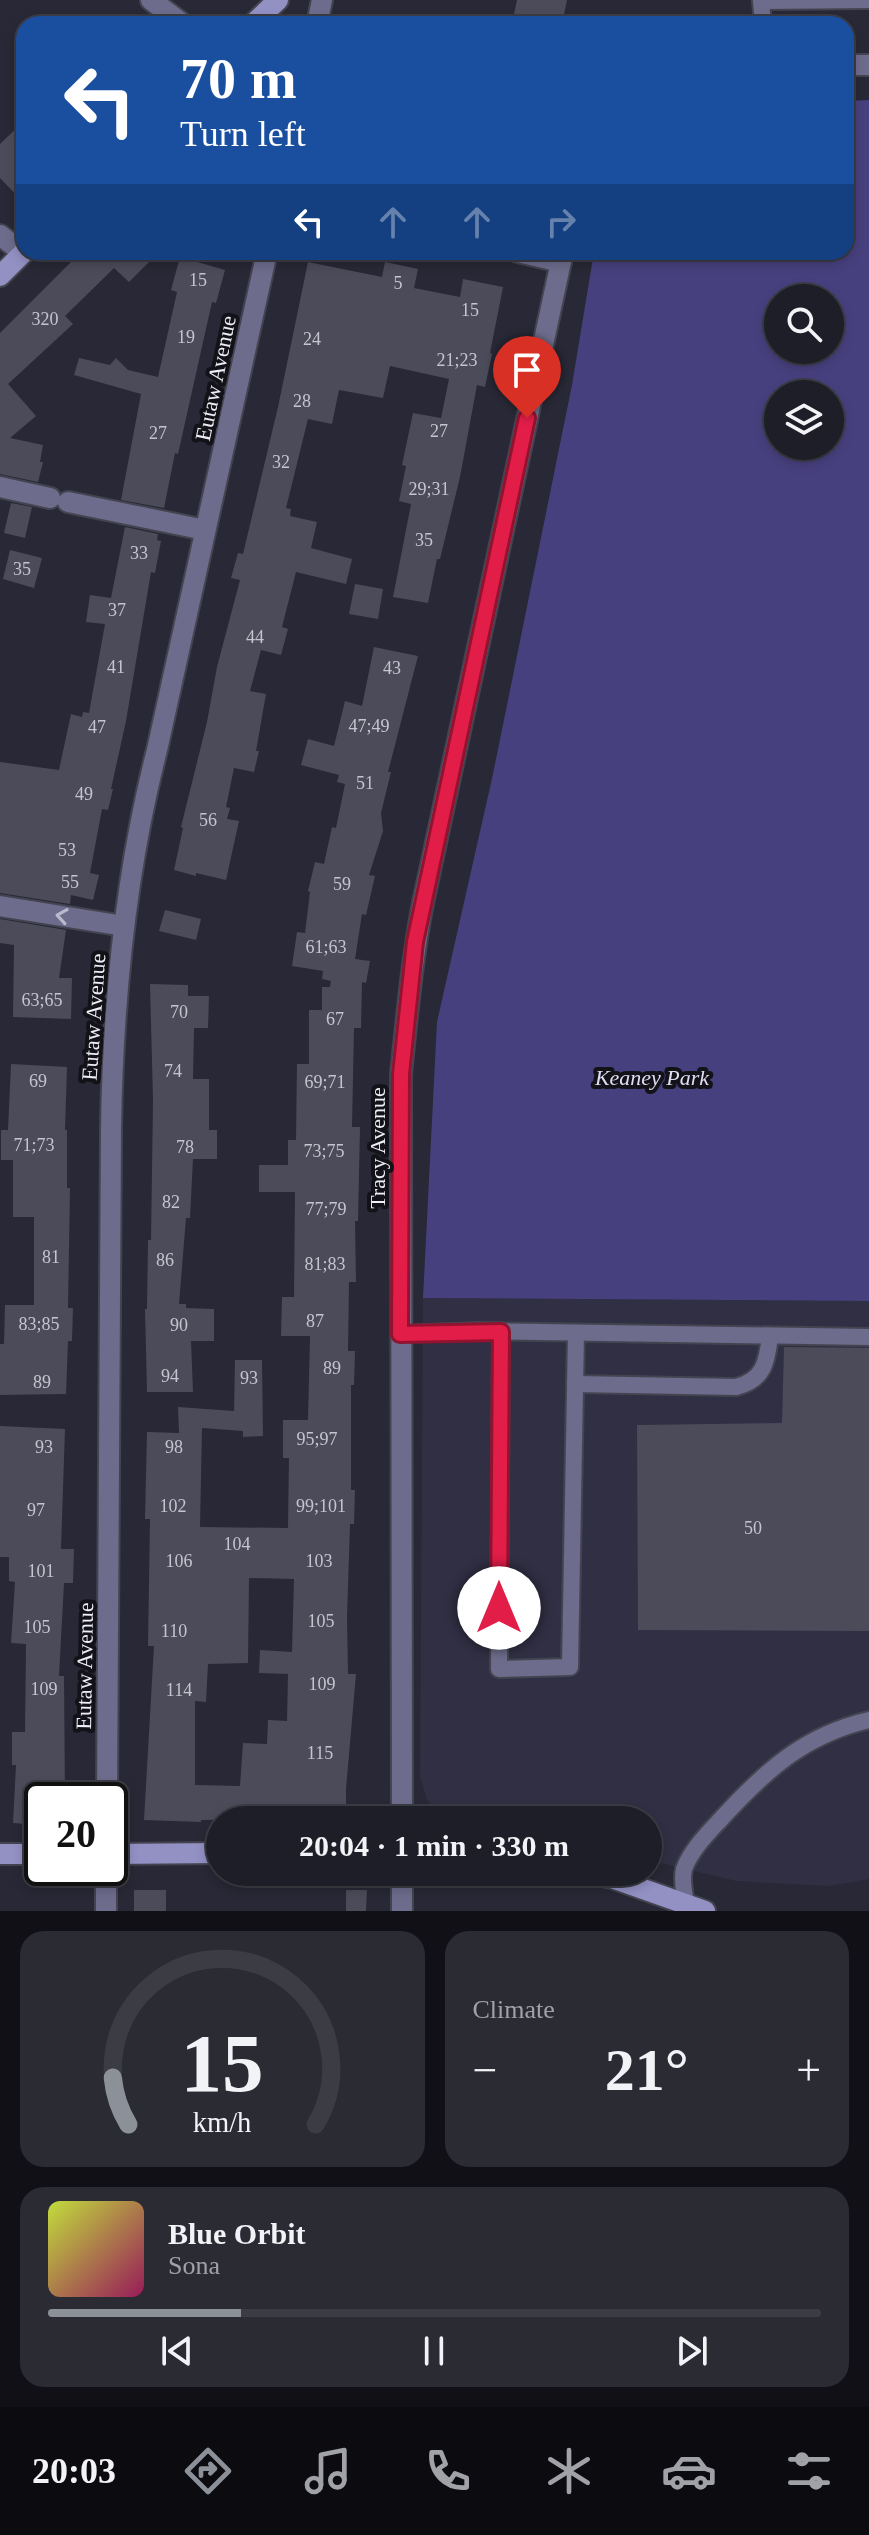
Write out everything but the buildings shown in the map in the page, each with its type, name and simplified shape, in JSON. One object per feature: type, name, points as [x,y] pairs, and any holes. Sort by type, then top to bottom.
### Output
[{"type":"street","points":[[151,0],[172,16]]},
{"type":"street","points":[[261,16],[278,0]]},
{"type":"street","points":[[0,276],[17,260]]},
{"type":"street","name":"Eutaw Avenue","points":[[107,1782],[112,1054],[124,926],[140,817],[265,260]]},
{"type":"street","name":"Tracy Avenue","points":[[402,1806],[401,1074],[415,942],[561,260]]},
{"type":"street","points":[[0,487],[205,530]]},
{"type":"street","points":[[0,906],[124,926]]},
{"type":"street","points":[[128,1854],[206,1853]]},
{"type":"street","points":[[0,1854],[24,1854]]},
{"type":"street","points":[[106,1886],[106,1911]]},
{"type":"street","points":[[402,1886],[402,1911]]},
{"type":"street","points":[[633,1886],[693,1909]]},
{"type":"lane","points":[[762,16],[761,1],[869,0]]},
{"type":"lane","points":[[501,1332],[499,1669],[570,1667],[576,1333]]},
{"type":"lane","points":[[400,1334],[501,1332],[869,1337]]},
{"type":"lane","points":[[575,1384],[736,1387],[750,1384],[758,1377],[768,1354],[770,1336]]},
{"type":"lane","points":[[693,1909],[682,1877],[686,1865],[705,1836],[752,1785],[779,1761],[813,1740],[869,1720]]},
{"type":"shaded area","points":[[423,1298],[869,1301],[869,1879],[828,1886],[736,1881],[662,1863],[662,1806],[432,1806],[420,1777]]},
{"type":"green space","name":"Keaney Park","points":[[869,100],[869,1301],[423,1298],[437,1022],[493,774],[572,385],[593,260],[854,260],[854,101]]},
{"type":"route","points":[[499,1608],[501,1332],[400,1334],[401,1074],[415,942],[527,418]]}]
